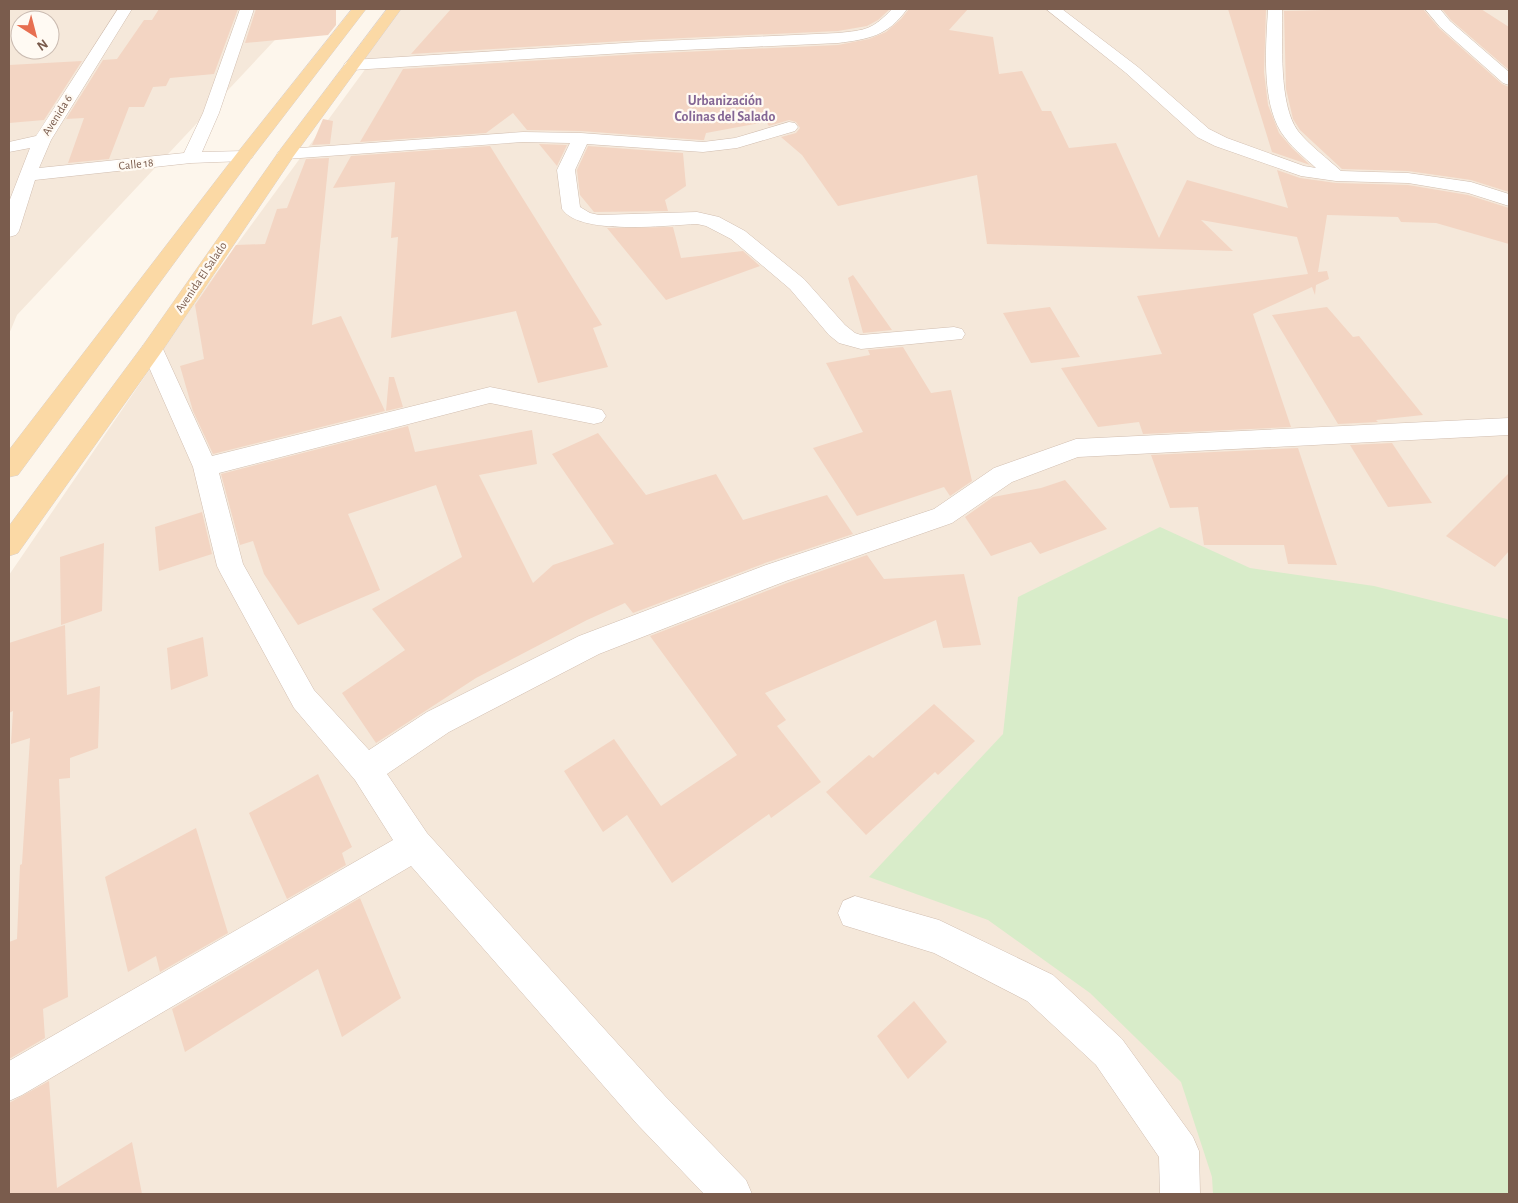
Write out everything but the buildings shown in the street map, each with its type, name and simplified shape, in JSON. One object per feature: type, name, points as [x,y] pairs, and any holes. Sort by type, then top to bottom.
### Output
[{"type":"main road","points":[[11,458],[359,9]]},
{"type":"main road","name":"Avenida El Salado","points":[[9,546],[152,349],[286,154],[394,9]]},
{"type":"street","name":"Avenida 6","points":[[9,231],[27,175],[42,140],[125,9]]},
{"type":"street","points":[[191,158],[211,113],[247,9]]},
{"type":"street","points":[[352,65],[640,47],[838,38],[863,34],[883,27],[900,9]]},
{"type":"street","points":[[1053,9],[1132,70],[1203,133],[1221,142],[1301,171],[1336,176],[1408,178],[1471,188],[1509,200]]},
{"type":"street","points":[[1275,9],[1274,35],[1277,97],[1288,130],[1336,176]]},
{"type":"street","points":[[1432,9],[1445,24],[1509,80]]},
{"type":"street","points":[[286,154],[522,137],[581,138],[703,147],[738,143],[789,127]]},
{"type":"street","points":[[581,138],[566,170],[571,209],[582,217],[599,221],[697,218],[712,221],[723,226],[738,235],[797,284],[846,338],[861,342],[954,334]]},
{"type":"street","points":[[9,147],[42,140]]},
{"type":"street","name":"Calle 18","points":[[27,175],[191,158],[244,156]]},
{"type":"street","points":[[152,349],[205,467],[230,566],[304,700],[366,770],[415,845],[651,1110],[732,1194]]},
{"type":"street","points":[[205,467],[490,395],[594,416]]},
{"type":"street","points":[[366,770],[438,722],[589,645],[776,573],[943,516],[1003,475],[1076,448],[1509,427]]},
{"type":"street","points":[[9,1082],[415,845]]},
{"type":"street","points":[[855,913],[939,936],[1040,988],[1110,1052],[1179,1151],[1180,1194]]},
{"type":"shaded area","points":[[9,9],[304,9],[17,315],[9,334]]},
{"type":"shaded area","points":[[400,9],[1509,9],[1509,1194],[9,1194],[9,575],[208,284],[369,64],[360,64]]},
{"type":"green space","points":[[1160,527],[1250,568],[1374,586],[1509,621],[1509,1194],[1213,1194],[1212,1177],[1181,1082],[1090,993],[988,920],[869,877],[1003,734],[1018,597]]},
{"type":"district","name":"Urbanización Colinas del Salado","points":[[725,109]]}]
